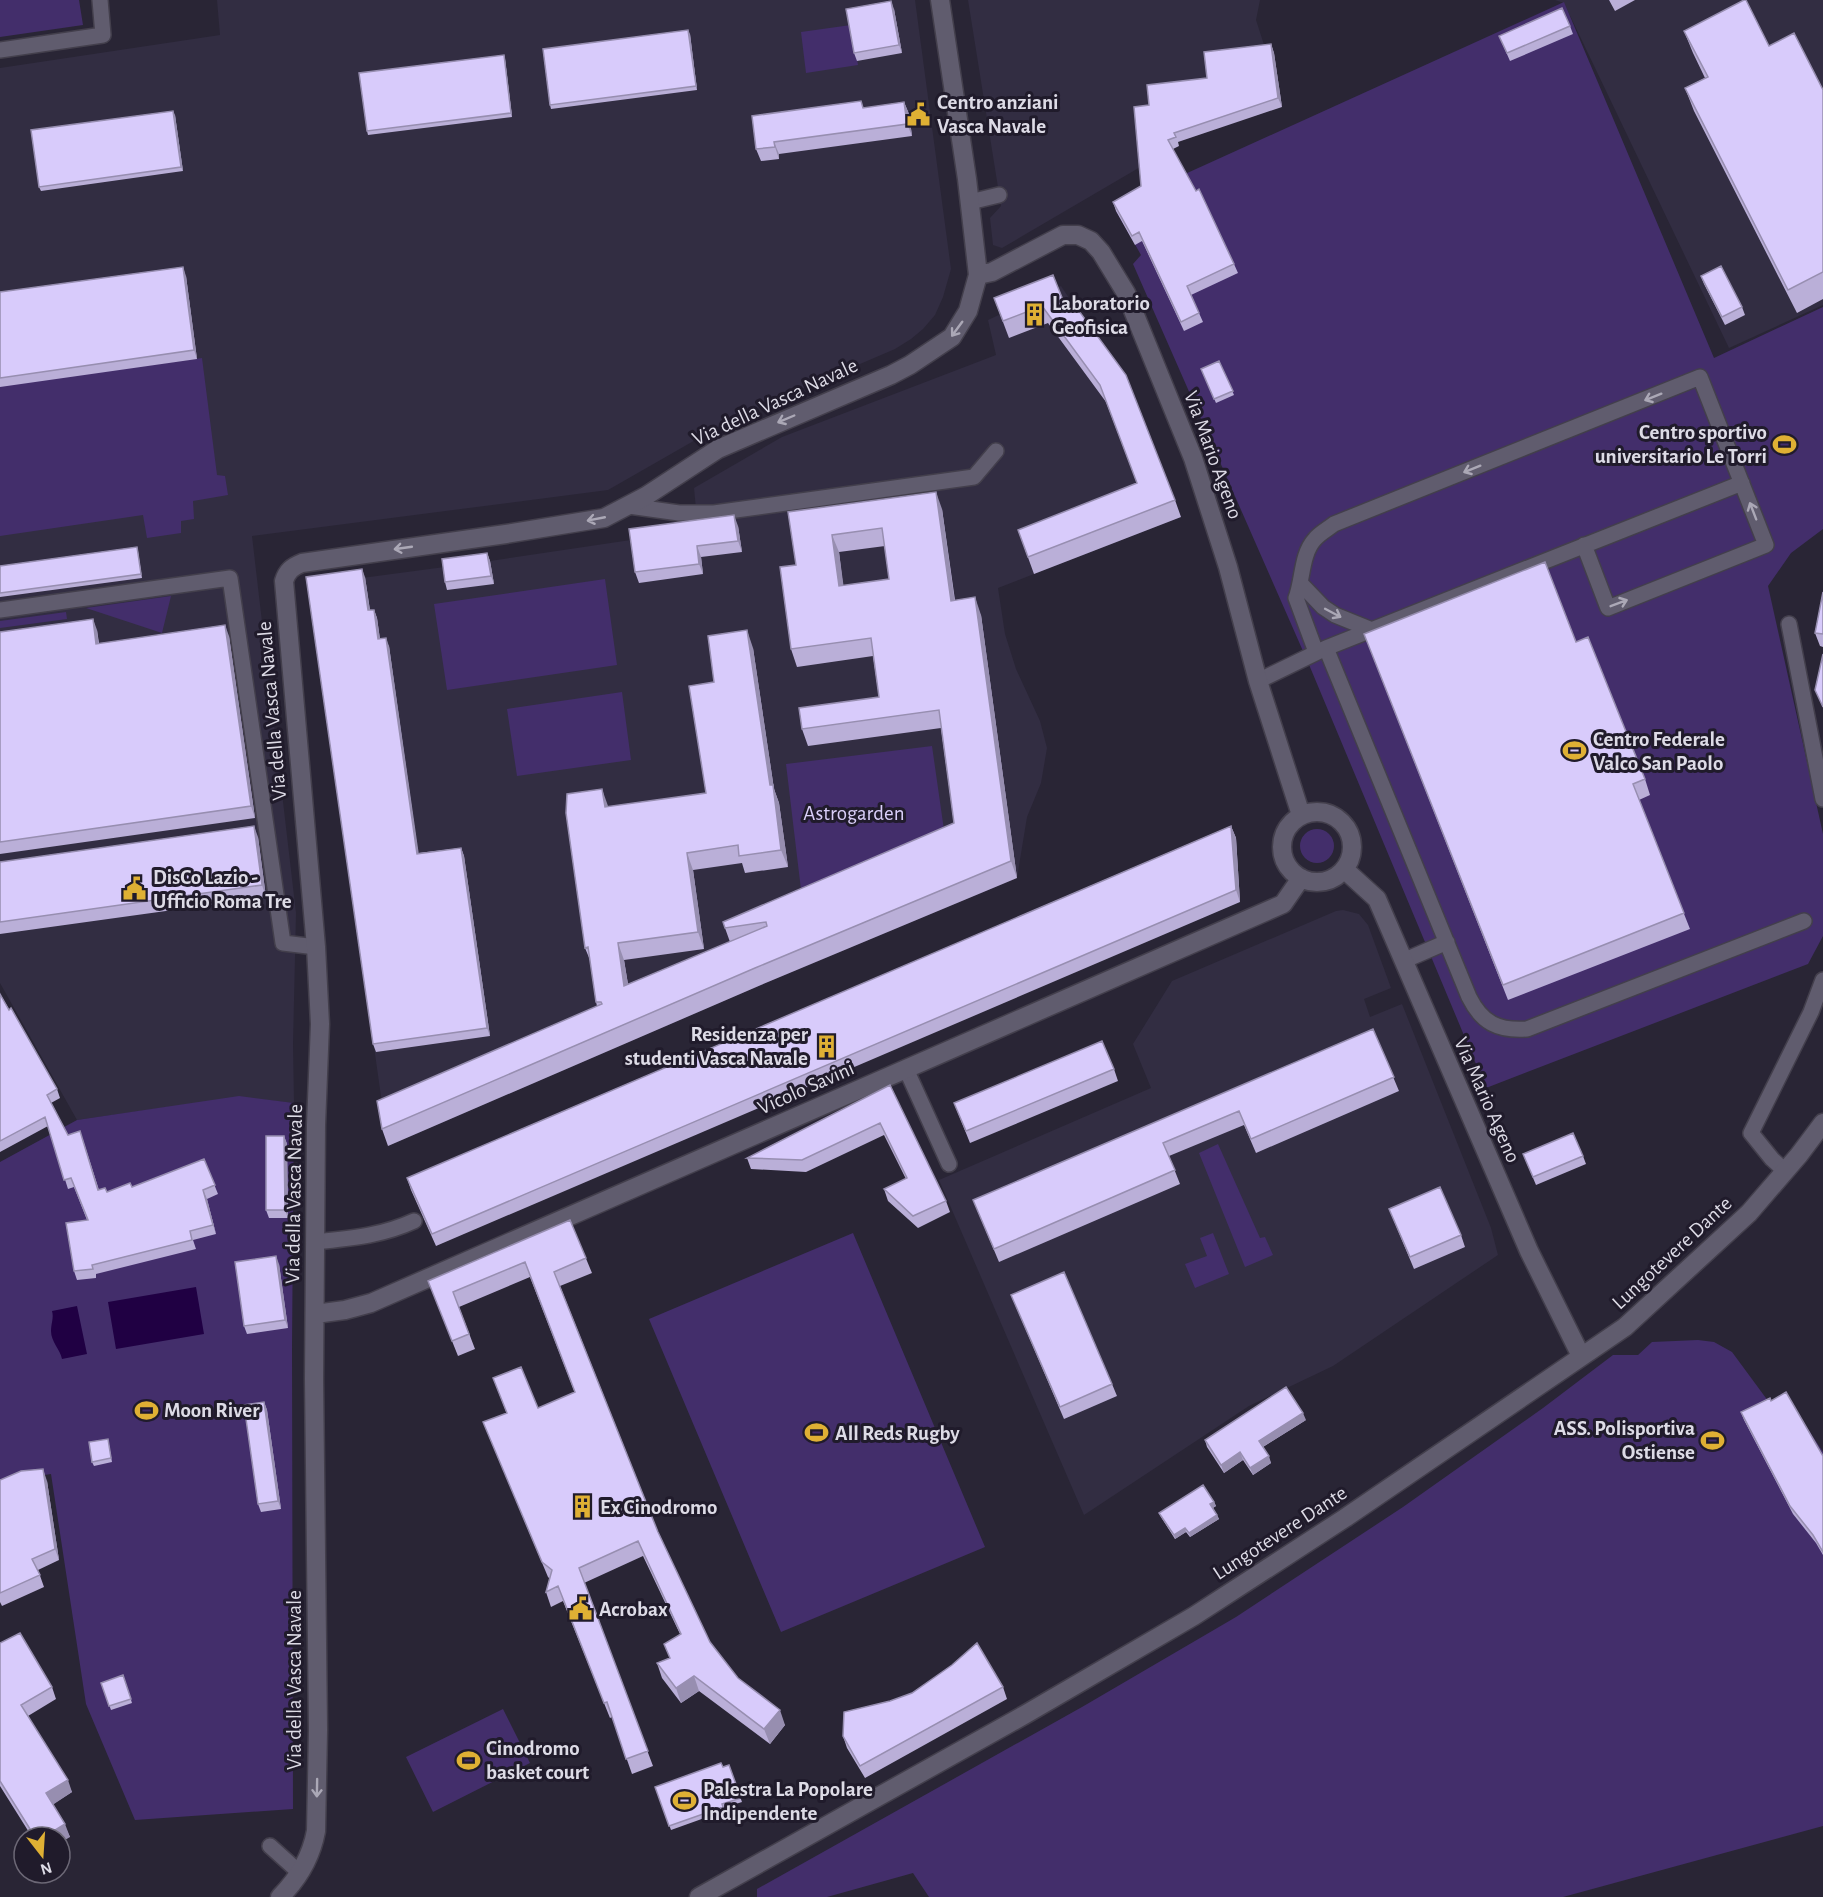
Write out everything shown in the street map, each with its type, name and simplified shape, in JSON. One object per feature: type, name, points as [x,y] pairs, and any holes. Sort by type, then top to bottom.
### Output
[{"type":"street","name":"Via della Vasca Navale","points":[[280,1897],[300,1873],[311,1853],[316,1832],[318,1730],[315,1242],[320,1024],[316,947],[283,592],[286,573],[302,563],[604,518],[628,506],[718,449],[891,375],[952,337],[964,320],[978,275],[970,202],[940,0]]},
{"type":"street","name":"Via Mario Ageno","points":[[978,275],[992,272],[1063,235],[1078,235],[1091,241],[1101,252],[1126,293],[1193,458],[1228,567],[1258,681],[1301,815]]},
{"type":"street","points":[[1311,812],[1324,812],[1335,816],[1350,834],[1352,847],[1350,859],[1344,869],[1335,877],[1324,881],[1312,882],[1301,878],[1292,872],[1282,853],[1285,831],[1301,815],[1311,812]]},
{"type":"street","name":"Via Mario Ageno","points":[[1344,869],[1377,899],[1529,1251],[1581,1356]]},
{"type":"street","name":"Vicolo Savini","points":[[315,1314],[345,1310],[371,1303],[1283,904],[1301,878]]},
{"type":"street","name":"Lungotevere Dante","points":[[712,1895],[1194,1616],[1345,1518],[1625,1327],[1749,1213],[1823,1123]]},
{"type":"lane","points":[[0,50],[103,35],[100,0]]},
{"type":"lane","points":[[970,202],[999,195]]},
{"type":"lane","points":[[1584,545],[1608,608],[1766,545],[1701,377],[1334,524],[1314,539],[1308,551],[1296,598],[1321,650],[1477,1013],[1491,1023],[1509,1030],[1527,1029],[1804,921]]},
{"type":"lane","points":[[628,506],[679,513],[714,513],[974,477],[996,451]]},
{"type":"lane","points":[[1258,681],[1321,650],[1742,483]]},
{"type":"lane","points":[[0,610],[230,578],[260,827],[283,943],[316,947]]},
{"type":"lane","points":[[1301,584],[1323,607],[1335,615],[1372,630]]},
{"type":"lane","points":[[1789,624],[1823,799]]},
{"type":"lane","points":[[1403,961],[1447,942]]},
{"type":"lane","points":[[1785,1171],[1751,1133],[1811,1012],[1823,980]]},
{"type":"lane","points":[[906,1069],[949,1164]]},
{"type":"lane","points":[[315,1242],[367,1237],[414,1221]]},
{"type":"lane","points":[[270,1846],[300,1873]]},
{"type":"shaded area","points":[[217,0],[915,0],[951,269],[935,315],[911,339],[895,349],[732,419],[608,490],[252,536],[296,913],[294,1103],[239,1097],[77,1120],[0,983],[0,68],[220,35]]},
{"type":"shaded area","points":[[968,0],[1260,0],[1256,20],[1267,54],[1210,87],[1153,115],[1142,166],[1002,248],[993,245],[990,218],[1001,206]]},
{"type":"shaded area","points":[[1555,0],[1823,0],[1823,305],[1729,348],[1564,3]]},
{"type":"shaded area","points":[[1061,286],[1132,392],[1181,517],[998,588],[1005,634],[1016,669],[1040,721],[1047,748],[1041,783],[1027,817],[1017,878],[761,985],[388,1146],[309,585],[698,530],[694,488],[782,437],[996,355],[988,320]]},
{"type":"shaded area","points":[[1343,910],[1359,914],[1368,925],[1391,988],[1364,999],[1370,1017],[1402,1004],[1491,1228],[1498,1255],[1333,1366],[1249,1406],[1084,1515],[939,1180],[1151,1088],[1133,1044],[1172,981]]},
{"type":"shaded area","points":[[196,1287],[204,1334],[116,1349],[108,1302]]},
{"type":"shaded area","points":[[77,1306],[87,1354],[62,1359],[51,1335],[52,1311]]},
{"type":"green space","points":[[0,0],[79,0],[83,25],[0,37]]},
{"type":"green space","points":[[1564,2],[1714,358],[1823,307],[1823,529],[1791,553],[1768,586],[1823,834],[1823,936],[1808,964],[1486,1088],[1310,667],[1133,264],[1141,255],[1116,211],[1185,174]]},
{"type":"green space","points":[[851,25],[858,65],[806,73],[801,32]]},
{"type":"green space","points":[[202,358],[217,475],[225,476],[228,495],[193,501],[194,519],[181,521],[181,533],[147,538],[143,515],[0,536],[0,386]]},
{"type":"green space","points":[[605,579],[617,665],[447,690],[434,604]]},
{"type":"green space","points":[[171,596],[162,633],[86,608]]},
{"type":"green space","points":[[66,612],[67,619],[0,628],[0,621]]},
{"type":"green space","points":[[622,692],[631,760],[517,776],[507,709]]},
{"type":"green space","name":"Astrogarden","points":[[932,746],[945,837],[802,898],[786,764]]},
{"type":"green space","points":[[1317,829],[1329,834],[1334,846],[1329,858],[1317,863],[1305,858],[1300,846],[1305,834]]},
{"type":"green space","name":"Moon River","points":[[239,1096],[294,1103],[293,1809],[135,1820],[86,1704],[51,1474],[0,1482],[0,1162],[77,1120]]},
{"type":"green space","points":[[1218,1144],[1260,1238],[1265,1237],[1273,1255],[1245,1267],[1199,1153]]},
{"type":"green space","name":"All Reds Rugby","points":[[853,1233],[985,1547],[781,1632],[649,1319]]},
{"type":"green space","points":[[1213,1233],[1229,1274],[1195,1288],[1185,1264],[1207,1256],[1200,1238]]},
{"type":"green space","points":[[1698,1340],[1714,1342],[1732,1352],[1774,1409],[1789,1400],[1823,1452],[1823,1826],[1563,1897],[929,1897],[913,1873],[827,1897],[757,1897],[757,1889],[1082,1707],[1236,1617],[1403,1507],[1543,1408],[1613,1355],[1638,1355],[1652,1342]]},
{"type":"green space","name":"Cinodromo basket court","points":[[503,1709],[530,1763],[433,1812],[406,1757]]},
{"type":"building","points":[[1744,0],[1769,46],[1794,33],[1823,90],[1823,272],[1788,290],[1685,88],[1708,77],[1684,31]]},
{"type":"building","points":[[891,1],[899,45],[854,53],[846,9]]},
{"type":"building","points":[[1562,8],[1570,26],[1507,53],[1499,36]]},
{"type":"building","points":[[688,30],[696,86],[550,105],[543,49]]},
{"type":"building","points":[[1271,44],[1278,98],[1174,133],[1176,137],[1168,140],[1196,191],[1199,189],[1234,264],[1187,286],[1199,313],[1181,322],[1139,232],[1132,236],[1113,202],[1141,186],[1134,107],[1149,105],[1147,85],[1207,78],[1204,52]]},
{"type":"building","points":[[504,55],[511,113],[367,131],[359,73]]},
{"type":"building","points":[[861,101],[863,108],[904,102],[907,124],[774,142],[775,147],[756,149],[752,116]]},
{"type":"building","points":[[173,111],[181,167],[39,187],[31,130]]},
{"type":"building","points":[[1721,266],[1742,307],[1722,317],[1701,276]]},
{"type":"building","points":[[183,267],[194,350],[0,378],[0,292]]},
{"type":"building","points":[[1053,275],[1065,305],[1071,300],[1126,375],[1175,500],[1028,557],[1018,530],[1137,483],[1100,385],[1042,306],[1003,321],[994,298]]},
{"type":"building","points":[[1219,361],[1233,391],[1214,399],[1201,369]]},
{"type":"building","points":[[936,492],[951,601],[975,597],[1011,861],[755,968],[382,1129],[377,1101],[602,1004],[596,1002],[588,947],[585,948],[566,813],[567,794],[602,789],[605,807],[706,793],[689,686],[714,682],[708,636],[747,630],[770,785],[773,785],[781,850],[739,856],[738,845],[687,853],[698,932],[618,943],[624,986],[767,926],[766,922],[725,928],[723,922],[954,823],[939,710],[802,729],[799,708],[879,697],[871,638],[791,649],[780,567],[796,565],[788,512]],"holes":[[[882,528],[889,579],[839,586],[832,535]]]},
{"type":"building","points":[[734,515],[738,541],[697,546],[699,564],[635,572],[629,529]]},
{"type":"building","points":[[137,547],[141,574],[0,593],[0,566]]},
{"type":"building","points":[[487,553],[491,576],[445,582],[442,559]]},
{"type":"building","points":[[1545,562],[1576,642],[1588,637],[1645,779],[1633,784],[1684,913],[1503,985],[1364,634]]},
{"type":"building","points":[[362,569],[368,610],[374,610],[378,639],[386,638],[417,854],[461,848],[487,1028],[373,1044],[306,577]]},
{"type":"building","points":[[1823,592],[1823,634],[1815,633]]},
{"type":"building","points":[[93,619],[96,644],[225,625],[251,806],[0,842],[0,632]]},
{"type":"building","points":[[1823,654],[1823,707],[1815,690]]},
{"type":"building","name":"DisCo Lazio - Ufficio Roma Tre","points":[[254,826],[262,885],[0,922],[0,862]]},
{"type":"building","name":"Residenza per studenti Vasca Navale","points":[[1231,826],[1236,890],[432,1234],[407,1178]]},
{"type":"building","points":[[0,994],[9,1010],[11,1008],[57,1089],[47,1095],[68,1135],[80,1131],[98,1190],[105,1188],[107,1192],[130,1183],[132,1187],[204,1159],[215,1185],[203,1190],[213,1225],[190,1231],[192,1240],[92,1265],[93,1269],[74,1271],[66,1223],[88,1220],[71,1178],[64,1180],[45,1117],[0,1141]]},
{"type":"building","points":[[1373,1029],[1394,1077],[1251,1139],[1239,1111],[1163,1143],[1175,1170],[994,1249],[973,1200]]},
{"type":"building","points":[[1102,1041],[1114,1069],[966,1131],[954,1103]]},
{"type":"building","points":[[890,1085],[946,1201],[913,1216],[884,1189],[907,1178],[880,1123],[802,1160],[747,1158]]},
{"type":"building","points":[[1573,1133],[1583,1156],[1533,1177],[1523,1154]]},
{"type":"building","points":[[266,1136],[284,1136],[285,1210],[266,1210]]},
{"type":"building","points":[[1440,1187],[1461,1235],[1410,1257],[1389,1209]]},
{"type":"building","name":"Ex Cinodromo","points":[[570,1220],[586,1258],[554,1272],[658,1532],[710,1642],[738,1678],[780,1710],[764,1729],[694,1676],[676,1688],[657,1663],[670,1658],[664,1644],[681,1634],[638,1541],[579,1568],[648,1751],[626,1759],[607,1702],[604,1703],[558,1586],[546,1592],[552,1570],[542,1562],[483,1422],[507,1413],[493,1378],[521,1367],[538,1408],[575,1392],[525,1262],[453,1292],[469,1334],[452,1341],[428,1281]]},
{"type":"building","points":[[276,1256],[285,1320],[244,1326],[235,1262]]},
{"type":"building","points":[[1064,1272],[1112,1384],[1060,1407],[1011,1295]]},
{"type":"building","points":[[1286,1387],[1303,1413],[1259,1441],[1269,1456],[1250,1468],[1240,1452],[1221,1465],[1205,1440]]},
{"type":"building","points":[[1786,1392],[1823,1456],[1823,1552],[1790,1506],[1741,1412],[1770,1398],[1771,1401]]},
{"type":"building","points":[[264,1402],[278,1501],[258,1504],[244,1405]]},
{"type":"building","points":[[108,1439],[111,1458],[92,1462],[89,1442]]},
{"type":"building","points":[[43,1469],[55,1549],[32,1559],[40,1575],[0,1593],[0,1480],[21,1471]]},
{"type":"building","points":[[1203,1485],[1214,1502],[1210,1504],[1217,1515],[1189,1533],[1185,1528],[1174,1535],[1159,1513]]},
{"type":"building","points":[[20,1633],[52,1687],[21,1705],[68,1780],[46,1793],[65,1824],[63,1825],[28,1825],[0,1781],[0,1643]]},
{"type":"building","points":[[977,1643],[1003,1687],[860,1766],[843,1736],[844,1712],[912,1693],[952,1665]]},
{"type":"building","points":[[123,1675],[131,1699],[109,1706],[101,1683]]},
{"type":"building","points":[[721,1763],[723,1767],[729,1765],[741,1798],[722,1804],[723,1807],[669,1826],[655,1787]]},
{"type":"place","name":"Centro anziani Vasca Navale","points":[[919,114]]},
{"type":"place","name":"Laboratorio Geofisica","points":[[1034,315]]},
{"type":"place","name":"Centro sportivo universitario Le Torri","points":[[1785,444]]},
{"type":"place","name":"Centro Federale Valco San Paolo","points":[[1575,751]]},
{"type":"place","name":"DisCo Lazio - Ufficio Roma Tre","points":[[135,889]]},
{"type":"place","name":"Residenza per studenti Vasca Navale","points":[[826,1046]]},
{"type":"place","name":"Moon River","points":[[146,1410]]},
{"type":"place","name":"All Reds Rugby","points":[[817,1433]]},
{"type":"place","name":"ASS. Polisportiva Ostiense","points":[[1713,1440]]},
{"type":"place","name":"Ex Cinodromo","points":[[582,1507]]},
{"type":"place","name":"Acrobax","points":[[581,1609]]},
{"type":"place","name":"Cinodromo basket court","points":[[468,1760]]},
{"type":"place","name":"Palestra La Popolare Indipendente","points":[[685,1801]]}]
